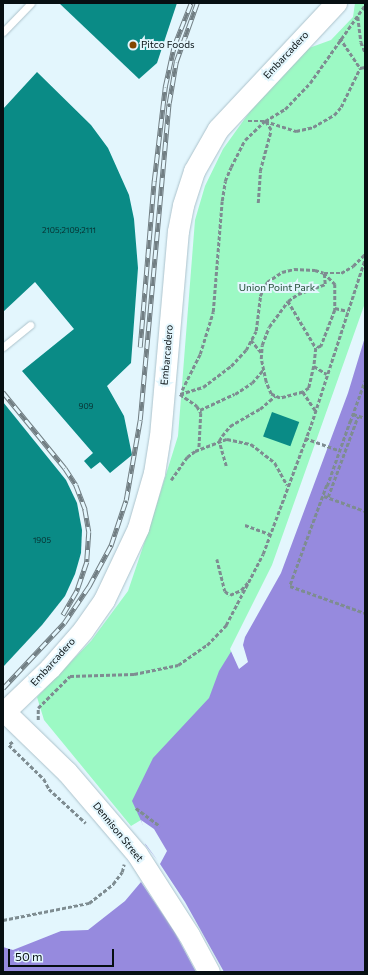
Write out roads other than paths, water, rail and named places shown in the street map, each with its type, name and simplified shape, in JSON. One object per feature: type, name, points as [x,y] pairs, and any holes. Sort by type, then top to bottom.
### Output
[{"type":"main road","name":"Embarcadero","points":[[4,712],[50,668],[83,630],[104,600],[128,552],[147,501],[159,444],[174,397],[178,231],[183,205],[194,171],[218,130],[336,3]]},
{"type":"main road","name":"Dennison Street","points":[[4,712],[67,772],[100,823],[137,854],[164,894],[209,972]]},
{"type":"lane","points":[[3,32],[31,3]]},
{"type":"lane","points":[[3,347],[30,324]]},
{"type":"railway","points":[[140,347],[154,181],[165,87],[174,46],[191,3]]},
{"type":"railway","points":[[3,688],[64,623],[89,586],[111,545],[126,500],[140,420],[169,103],[176,62],[197,3]]},
{"type":"railway","points":[[3,392],[65,468],[76,485],[85,509],[89,532],[87,562],[77,591],[63,615]]},
{"type":"place","name":"Pitco Foods","points":[[133,45]]},
{"type":"park label","name":"Union Point Park","points":[[277,288]]}]
